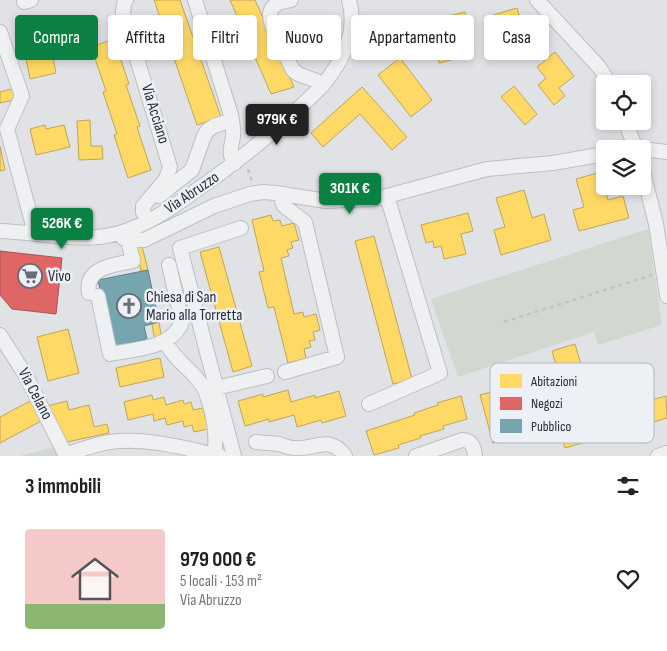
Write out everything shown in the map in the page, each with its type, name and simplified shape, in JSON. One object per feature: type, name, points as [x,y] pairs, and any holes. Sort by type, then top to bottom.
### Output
[{"type":"street","name":"Via Acciano","points":[[126,0],[123,13],[170,167],[170,173],[166,179],[143,206],[143,212],[148,221]]},
{"type":"street","points":[[195,0],[232,120],[231,157],[238,161]]},
{"type":"street","points":[[291,0],[281,2],[274,8],[269,14],[270,23],[294,70],[300,76],[315,79],[323,85]]},
{"type":"street","name":"Via Abruzzo","points":[[124,236],[180,202],[238,161],[323,85],[336,69],[348,45],[352,24],[349,0]]},
{"type":"street","points":[[537,0],[594,62],[603,75]]},
{"type":"street","points":[[0,32],[22,96],[7,128],[35,233]]},
{"type":"street","points":[[154,193],[160,196],[192,170],[208,130],[232,120]]},
{"type":"street","points":[[651,151],[667,152]]},
{"type":"street","points":[[0,231],[91,237],[124,236],[140,240],[149,238],[214,206],[255,194],[268,192],[326,201],[364,200],[387,196],[487,169],[554,163],[596,156]]},
{"type":"street","points":[[283,194],[282,201],[284,206],[305,222],[337,357],[285,372]]},
{"type":"street","points":[[649,195],[655,219],[667,296]]},
{"type":"street","points":[[369,404],[440,373],[387,196]]},
{"type":"street","points":[[234,456],[180,248],[241,228]]},
{"type":"street","points":[[124,236],[132,261],[101,265],[91,277],[89,284],[94,294],[110,354],[166,341],[177,331],[182,322],[182,317],[169,265]]},
{"type":"street","name":"Via Celano","points":[[0,335],[26,376],[66,455]]},
{"type":"street","points":[[66,455],[99,444],[131,440],[146,441],[217,455],[216,435],[206,393],[172,352],[166,341]]},
{"type":"street","points":[[216,388],[267,376]]},
{"type":"street","points":[[416,456],[462,440],[472,444],[475,456]]},
{"type":"street","points":[[256,442],[273,443],[299,449],[318,444],[330,445],[340,450],[345,456]]},
{"type":"street","points":[[658,456],[667,452]]},
{"type":"path","points":[[238,161],[247,166],[255,194]]},
{"type":"path","points":[[504,322],[663,271]]},
{"type":"shaded area","points":[[648,229],[662,325],[598,345],[594,332],[500,363],[490,363],[490,366],[458,377],[431,299]]},
{"type":"shaded area","points":[[55,447],[59,456],[19,456]]},
{"type":"building: Abitazioni","points":[[154,0],[180,0],[193,37],[193,60],[201,60],[221,117],[197,125],[175,60],[183,60],[183,15],[159,15]]},
{"type":"building: Abitazioni","points":[[230,0],[255,0],[267,27],[267,60],[282,60],[294,87],[271,94],[256,60],[257,15],[237,15]]},
{"type":"building: Abitazioni","points":[[517,8],[519,15],[493,15]]},
{"type":"building: Abitazioni","points":[[465,12],[466,15],[453,15]]},
{"type":"building: Abitazioni","points":[[108,41],[108,60],[121,60],[129,84],[126,85],[140,126],[137,127],[151,170],[128,178],[114,135],[117,134],[103,92],[106,91],[95,60],[98,60],[98,45]]},
{"type":"building: Abitazioni","points":[[555,52],[574,76],[559,88],[565,96],[554,105],[538,85],[546,78],[537,67],[545,60],[549,60],[549,57]]},
{"type":"building: Abitazioni","points":[[26,60],[53,60],[56,73],[30,79]]},
{"type":"building: Abitazioni","points":[[397,60],[402,60],[432,100],[411,117],[378,75]]},
{"type":"building: Abitazioni","points":[[438,60],[450,60],[439,63]]},
{"type":"building: Abitazioni","points":[[514,86],[537,114],[525,125],[501,97]]},
{"type":"building: Abitazioni","points":[[362,87],[407,137],[392,150],[360,114],[323,147],[311,133]]},
{"type":"building: Abitazioni","points":[[15,88],[18,99],[0,103],[0,92]]},
{"type":"building: Abitazioni","points":[[90,120],[91,146],[102,146],[103,159],[79,160],[77,121]]},
{"type":"building: Abitazioni","points":[[45,125],[46,129],[64,125],[70,147],[36,155],[30,129]]},
{"type":"building: Abitazioni","points":[[0,146],[5,170],[0,171]]},
{"type":"building: Abitazioni","points":[[596,173],[596,195],[607,195],[608,200],[623,196],[629,218],[579,231],[573,210],[584,207],[576,179]]},
{"type":"building: Abitazioni","points":[[524,190],[532,218],[544,214],[551,240],[501,255],[494,230],[505,227],[496,198]]},
{"type":"building: Abitazioni","points":[[468,213],[473,231],[461,234],[466,254],[444,259],[441,246],[434,248],[433,241],[426,243],[421,225]]},
{"type":"building: Abitazioni","points":[[271,215],[273,221],[280,220],[282,226],[294,223],[299,240],[291,242],[293,248],[287,250],[289,256],[281,258],[294,314],[303,312],[304,317],[316,314],[320,330],[313,332],[315,340],[309,341],[311,347],[304,349],[306,358],[288,363],[274,307],[268,308],[259,272],[264,271],[252,220]]},
{"type":"building: Abitazioni","points":[[374,236],[412,379],[393,384],[355,241]]},
{"type":"building: Abitazioni","points":[[142,246],[148,270],[141,271],[136,247]]},
{"type":"building: Abitazioni","points":[[219,247],[252,366],[233,372],[200,252]]},
{"type":"building: Abitazioni","points":[[159,322],[161,335],[157,339],[154,336],[152,324]]},
{"type":"building: Abitazioni","points":[[68,329],[79,373],[48,381],[37,337]]},
{"type":"building: Abitazioni","points":[[575,344],[580,363],[555,363],[552,351]]},
{"type":"building: Abitazioni","points":[[160,358],[164,377],[120,387],[116,368]]},
{"type":"building: Abitazioni","points":[[288,390],[291,402],[339,391],[346,416],[322,423],[321,420],[297,427],[294,415],[269,422],[269,419],[245,426],[238,401]]},
{"type":"building: Abitazioni","points":[[490,392],[490,432],[480,395]]},
{"type":"building: Abitazioni","points":[[152,395],[153,400],[164,397],[166,405],[183,400],[184,404],[191,402],[193,410],[203,408],[208,429],[194,432],[192,425],[184,427],[183,421],[167,425],[165,418],[154,421],[153,414],[128,420],[124,402]]},
{"type":"building: Abitazioni","points":[[461,396],[467,419],[443,426],[444,429],[398,445],[399,448],[374,455],[366,431],[415,415],[414,413],[438,405],[437,403]]},
{"type":"building: Abitazioni","points":[[666,396],[667,418],[654,422],[654,399]]},
{"type":"building: Abitazioni","points":[[32,400],[43,420],[0,443],[0,417]]},
{"type":"building: Abitazioni","points":[[67,401],[69,410],[89,405],[94,427],[107,424],[109,433],[67,442],[47,406]]},
{"type":"building: Abitazioni","points":[[563,443],[582,443],[565,448]]},
{"type":"building: Negozi","name":"Vivo","points":[[0,251],[62,258],[56,314],[12,309],[0,295]]},
{"type":"building: Pubblico","name":"Chiesa di San Mario alla Torretta","points":[[148,270],[159,322],[144,326],[147,339],[112,347],[98,280]]},
{"type":"place","name":"Vivo","points":[[30,276]]},
{"type":"place","name":"Chiesa di San Mario alla Torretta","points":[[129,306]]}]
